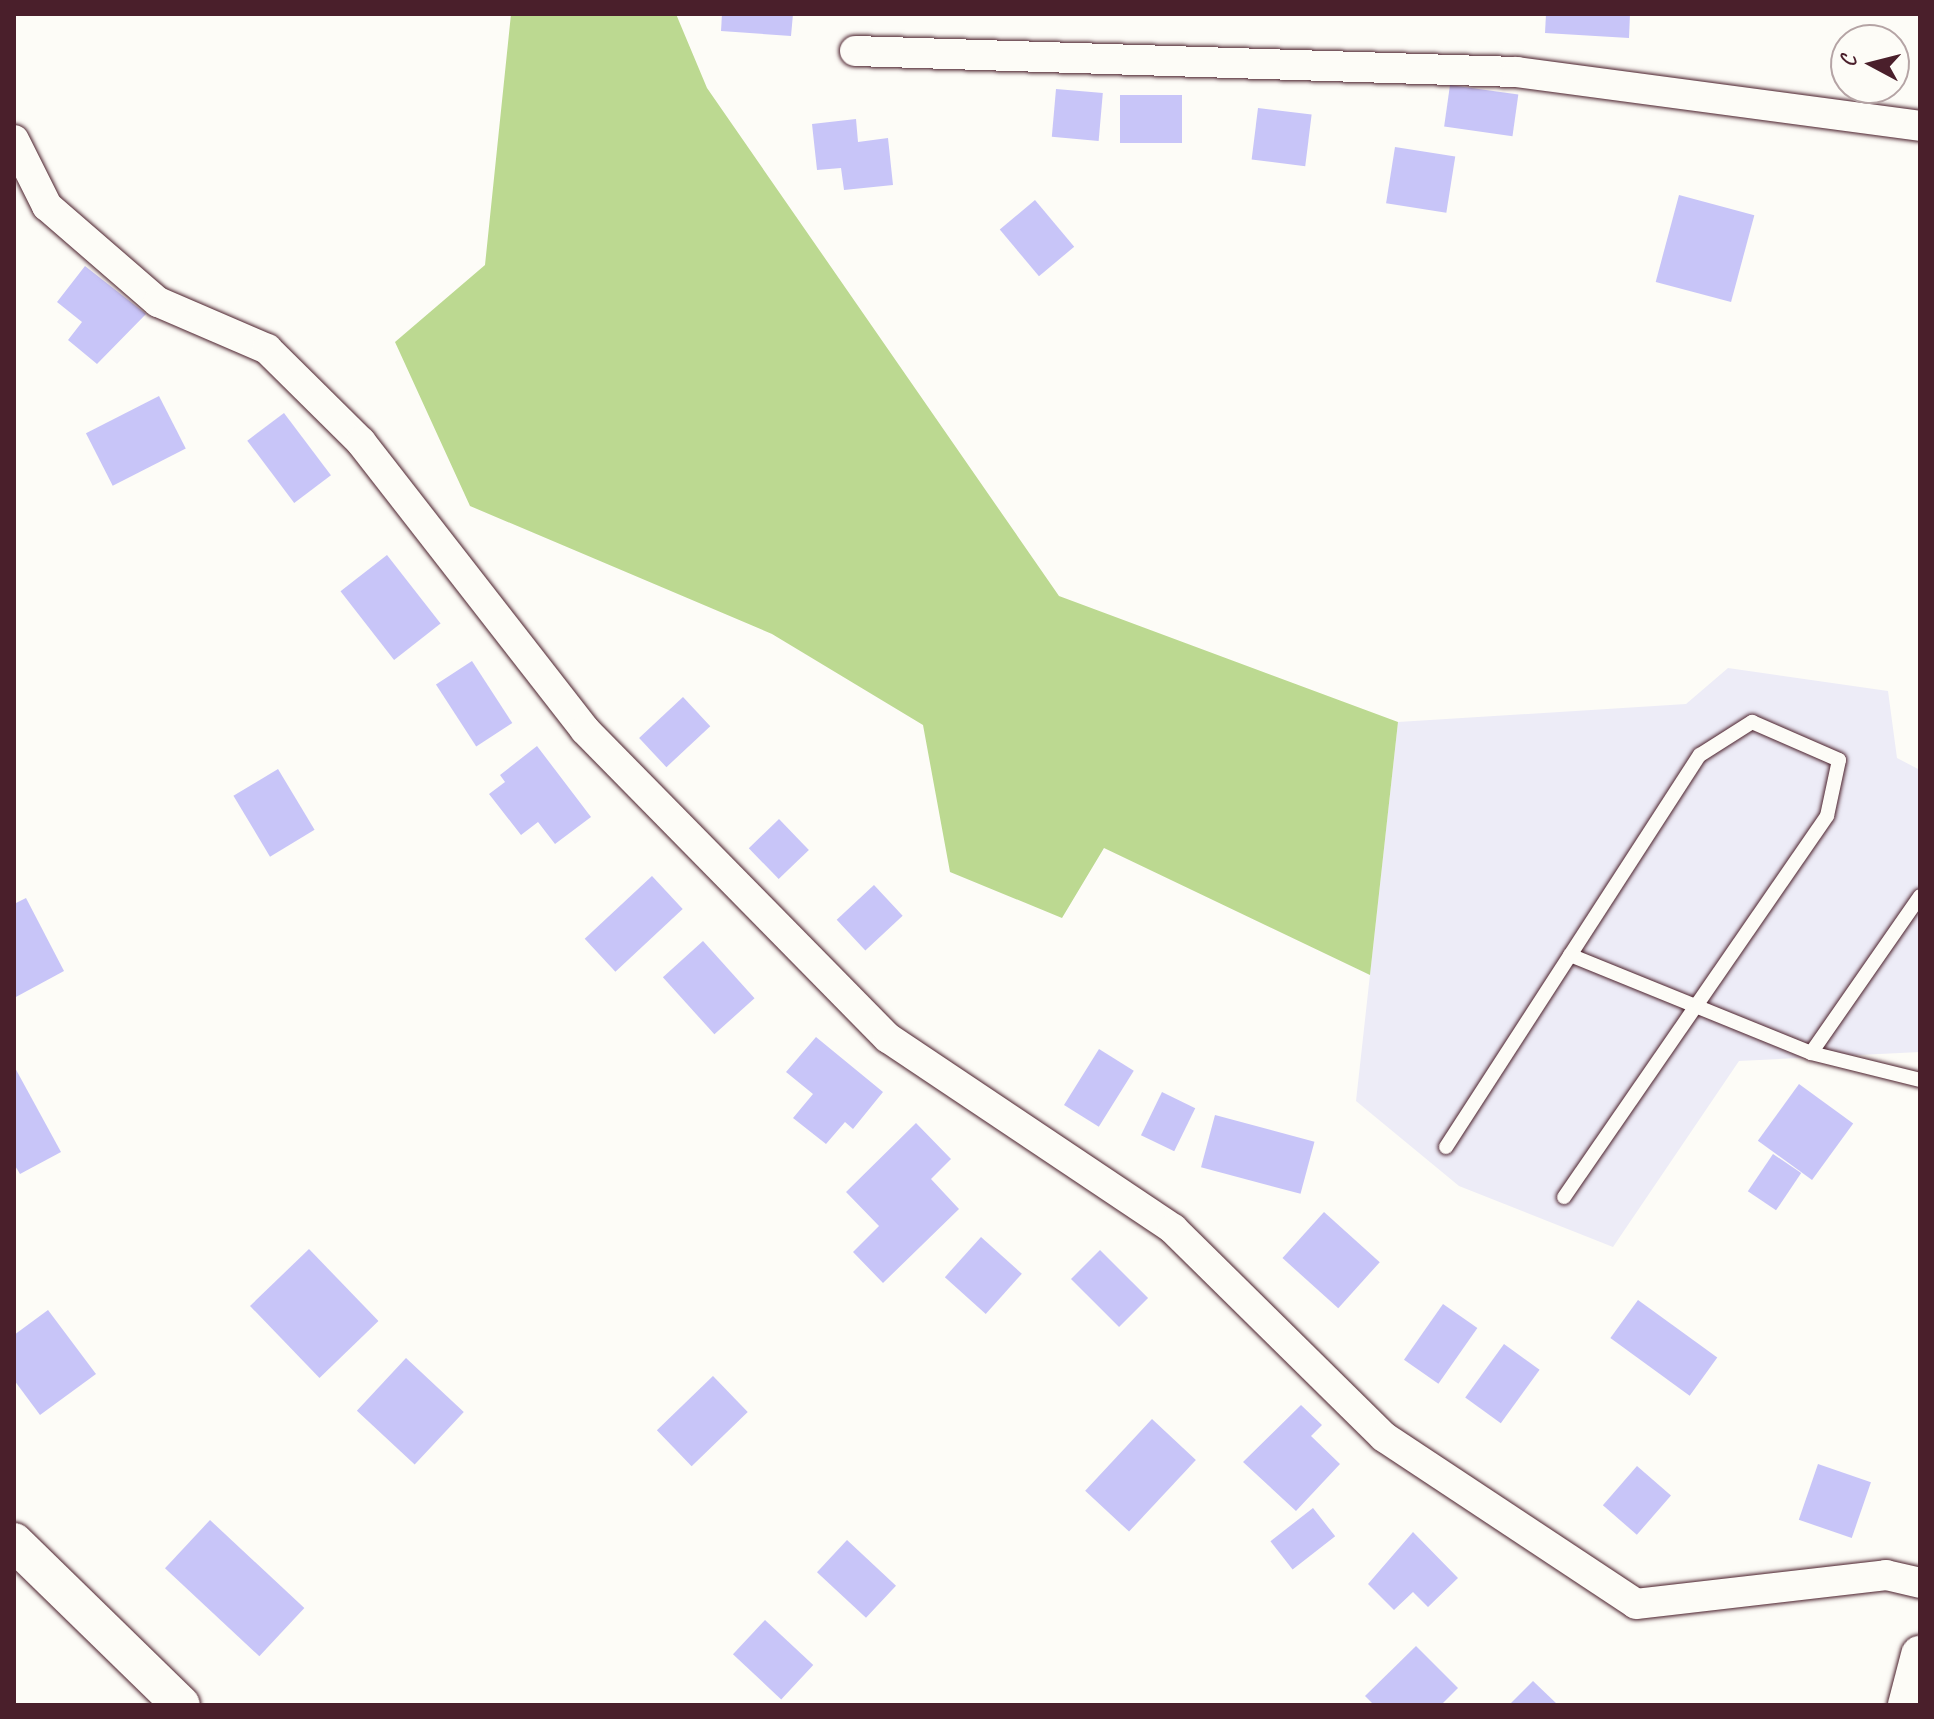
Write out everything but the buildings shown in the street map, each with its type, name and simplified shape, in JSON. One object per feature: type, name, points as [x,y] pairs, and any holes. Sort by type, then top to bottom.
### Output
[{"type":"street","points":[[855,51],[1517,72],[1920,126]]},
{"type":"street","points":[[14,140],[58,216],[158,302],[267,349],[361,442],[585,730],[888,1038],[1173,1229],[1384,1437],[1636,1604],[1886,1575],[1920,1583]]},
{"type":"street","points":[[14,1542],[181,1705]]},
{"type":"street","points":[[1907,1705],[1920,1655]]},
{"type":"lane","points":[[1446,1147],[1700,755],[1752,722],[1839,760],[1827,816],[1564,1197]]},
{"type":"lane","points":[[1811,1053],[1920,896]]},
{"type":"lane","points":[[1570,955],[1693,1010],[1811,1053],[1920,1080]]},
{"type":"shaded area","points":[[1728,668],[1888,691],[1897,758],[1920,770],[1920,1052],[1739,1061],[1613,1247],[1459,1186],[1356,1101],[1398,722],[1686,704]]},
{"type":"green space","points":[[511,14],[676,14],[707,88],[1059,596],[1398,722],[1370,975],[1104,848],[1062,918],[950,872],[923,725],[772,634],[470,506],[395,342],[485,265]]}]
